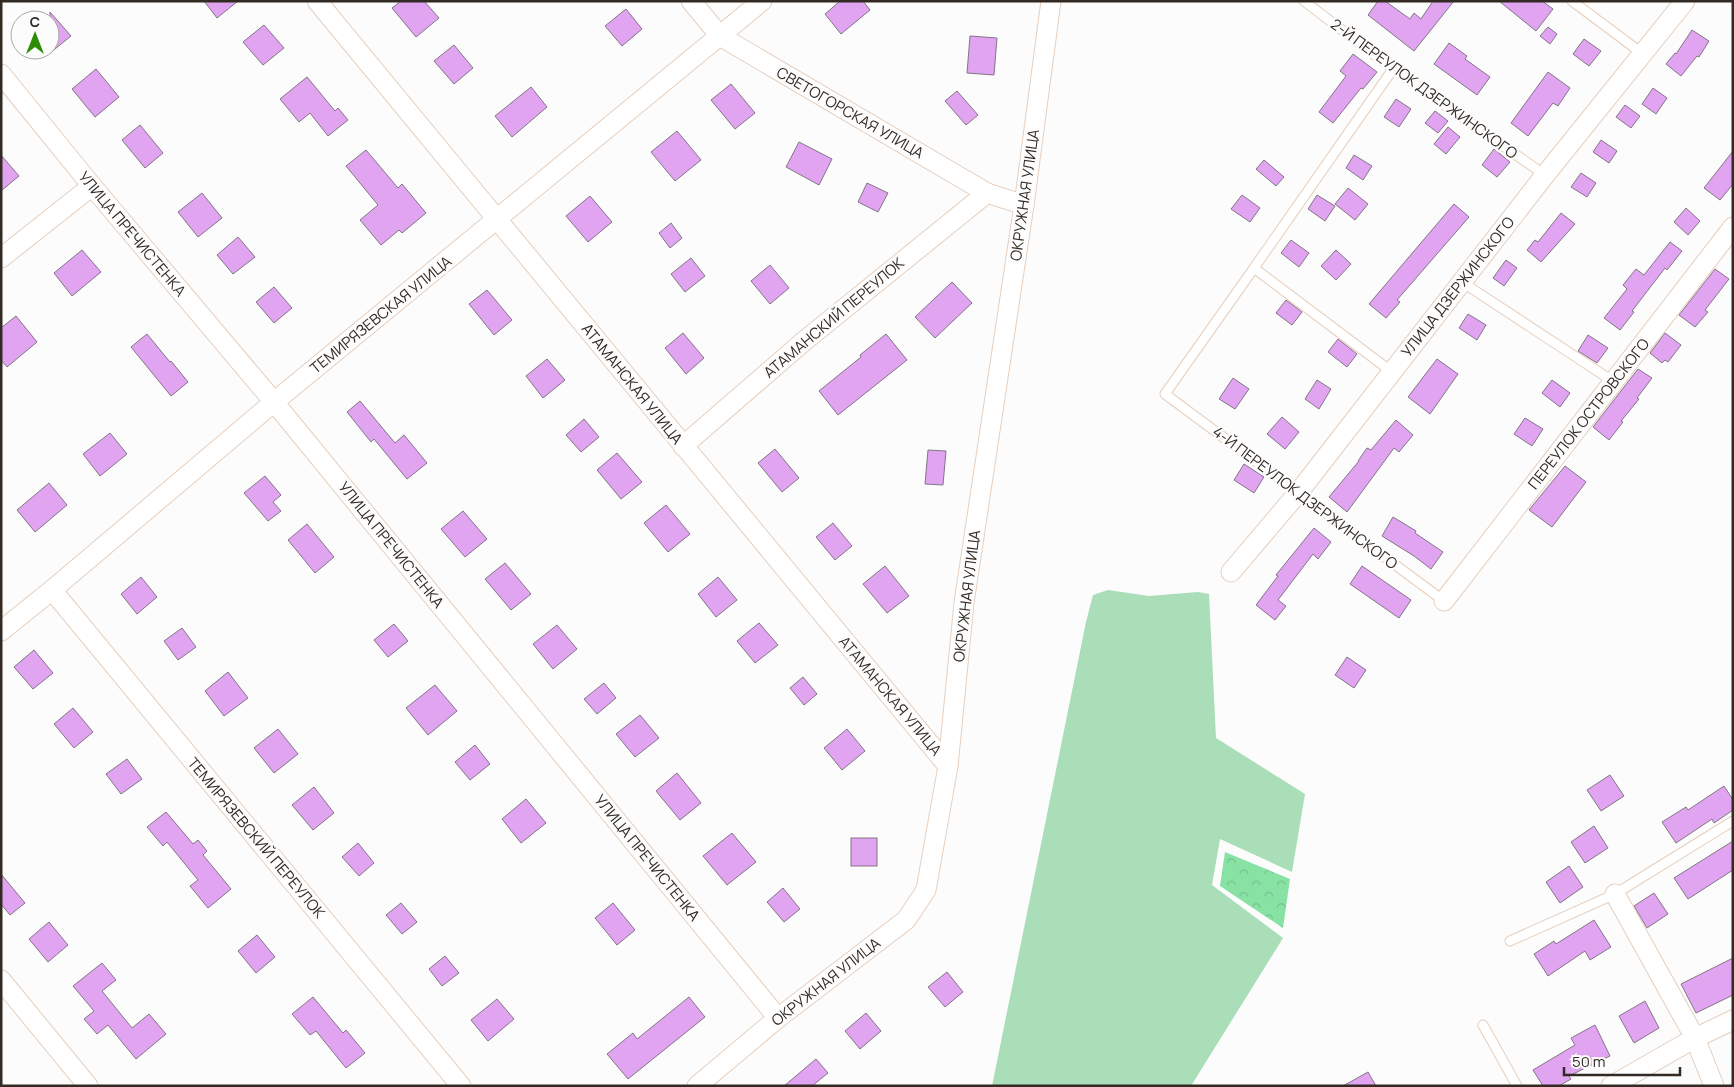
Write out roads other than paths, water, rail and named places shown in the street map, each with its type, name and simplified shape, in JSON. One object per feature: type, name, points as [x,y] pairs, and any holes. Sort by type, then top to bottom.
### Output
[{"type":"street","name":"АТАМАНСКАЯ УЛИЦА","points":[[317,1],[948,766]]},
{"type":"street","name":"СВЕТОГОРСКАЯ УЛИЦА","points":[[691,1],[720,36],[987,193],[1024,205]]},
{"type":"street","name":"ТЕМИРЯЗЕВСКАЯ УЛИЦА","points":[[1,631],[274,402],[762,1]]},
{"type":"street","name":"ОКРУЖНАЯ УЛИЦА","points":[[697,1086],[778,1018],[906,920],[926,890],[948,766],[964,603],[1024,205],[1051,1]]},
{"type":"street","name":"УЛИЦА ДЗЕРЖИНСКОГО","points":[[1231,572],[1298,493],[1545,175],[1685,1]]},
{"type":"street","name":"УЛИЦА ПРЕЧИСТЕНКА","points":[[1,74],[92,186],[274,402],[778,1018]]},
{"type":"street","points":[[1,258],[92,186]]},
{"type":"street","name":"АТАМАНСКИЙ ПЕРЕУЛОК","points":[[683,446],[803,342],[987,193]]},
{"type":"street","name":"ПЕРЕУЛОК ОСТРОВСКОГО","points":[[1444,601],[1733,228]]},
{"type":"street","name":"ТЕМИРЯЗЕВСКИЙ ПЕРЕУЛОК","points":[[52,590],[461,1086]]},
{"type":"street","points":[[1615,894],[1696,1038],[1714,1086]]},
{"type":"street","points":[[1,980],[88,1086]]},
{"type":"street","points":[[1611,1086],[1696,1038],[1733,1020]]},
{"type":"lane","name":"2-Й ПЕРЕУЛОК ДЗЕРЖИНСКОГО","points":[[1304,1],[1393,69],[1545,175]]},
{"type":"lane","points":[[1572,1],[1643,54]]},
{"type":"lane","points":[[1392,372],[1254,268],[1393,69]]},
{"type":"lane","name":"4-Й ПЕРЕУЛОК ДЗЕРЖИНСКОГО","points":[[1254,268],[1165,394],[1444,601]]},
{"type":"lane","points":[[1461,282],[1614,382]]},
{"type":"lane","points":[[1510,941],[1615,894],[1733,821]]},
{"type":"lane","points":[[1484,1025],[1517,1086]]}]
